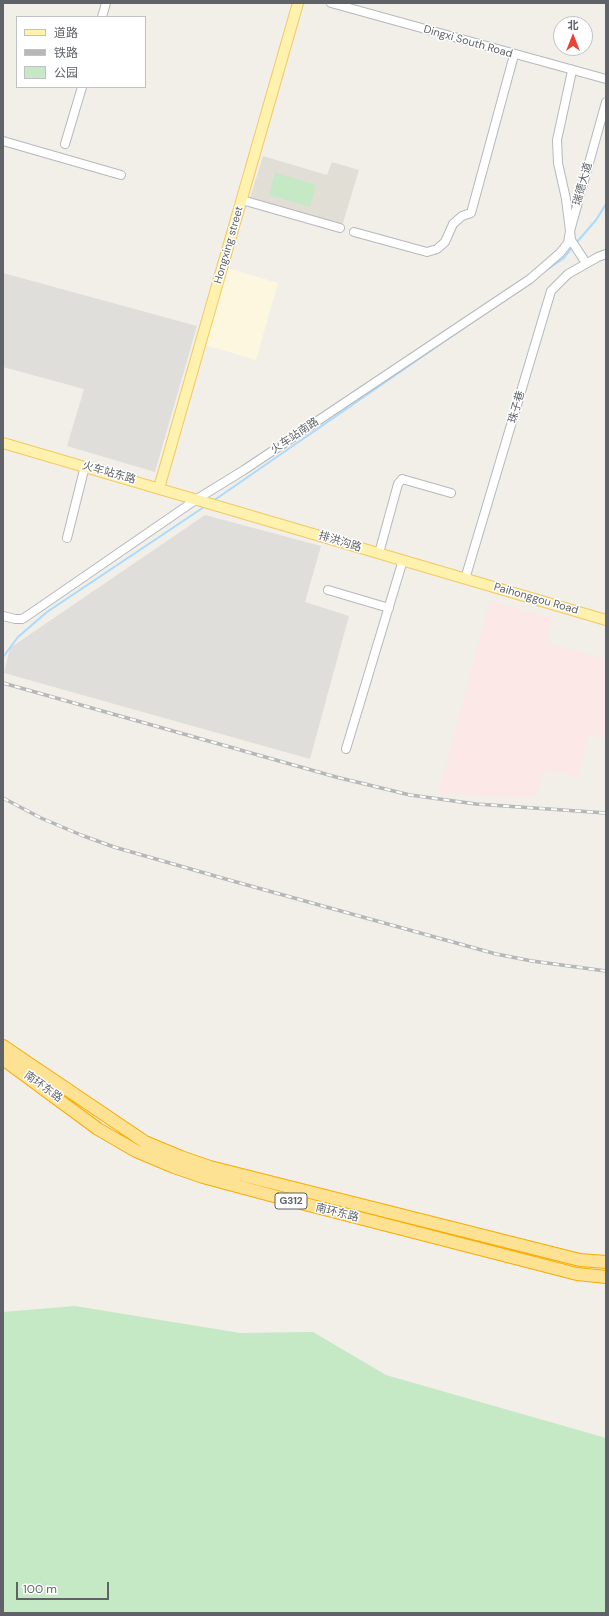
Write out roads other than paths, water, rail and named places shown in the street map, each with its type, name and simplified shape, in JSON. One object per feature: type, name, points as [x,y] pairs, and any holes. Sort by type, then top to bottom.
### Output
[{"type":"highway","name":"南环东路","points":[[3,1046],[145,1142],[181,1157],[210,1167],[580,1260],[606,1262]]},
{"type":"highway","name":"南环东路","points":[[3,1059],[98,1129],[136,1151],[174,1167],[267,1194],[577,1274],[606,1277]]},
{"type":"main road","name":"Hongxing street","points":[[159,488],[298,3]]},
{"type":"main road","name":"火车站东路","points":[[3,443],[216,504]]},
{"type":"main road","name":"排洪沟路","points":[[216,504],[465,579]]},
{"type":"main road","name":"Paihonggou Road","points":[[465,579],[606,620]]},
{"type":"street","points":[[102,16],[106,3]]},
{"type":"street","name":"Dingxi South Road","points":[[331,3],[514,55],[606,79]]},
{"type":"street","points":[[354,232],[427,252],[437,249],[445,242],[453,224],[462,216],[471,213],[514,55]]},
{"type":"street","points":[[570,231],[566,199],[558,163],[557,140],[572,71]]},
{"type":"street","points":[[65,144],[82,88]]},
{"type":"street","name":"瑞德大道","points":[[586,263],[572,240],[570,231],[606,102]]},
{"type":"street","points":[[3,141],[120,175]]},
{"type":"street","points":[[242,200],[340,228]]},
{"type":"street","name":"火车站南路","points":[[3,616],[22,619],[27,616],[199,499],[530,279],[560,253],[568,243],[570,231]]},
{"type":"street","points":[[602,255],[606,247]]},
{"type":"street","name":"珠子巷","points":[[465,579],[552,290],[560,281],[586,263],[602,255]]},
{"type":"street","points":[[66,538],[84,466]]},
{"type":"street","points":[[379,553],[398,484],[402,479],[451,493]]},
{"type":"street","points":[[346,748],[403,560]]},
{"type":"street","points":[[328,590],[389,608]]},
{"type":"waterway","points":[[576,243],[596,220],[606,204]]},
{"type":"waterway","points":[[545,271],[564,258],[573,246]]},
{"type":"waterway","points":[[213,501],[468,325]]},
{"type":"waterway","points":[[3,657],[18,637],[47,612],[204,507]]},
{"type":"railway","points":[[3,683],[336,777],[410,795],[476,804],[606,813]]},
{"type":"railway","points":[[3,798],[41,818],[114,847],[229,880],[496,954],[532,961],[606,971]]}]
